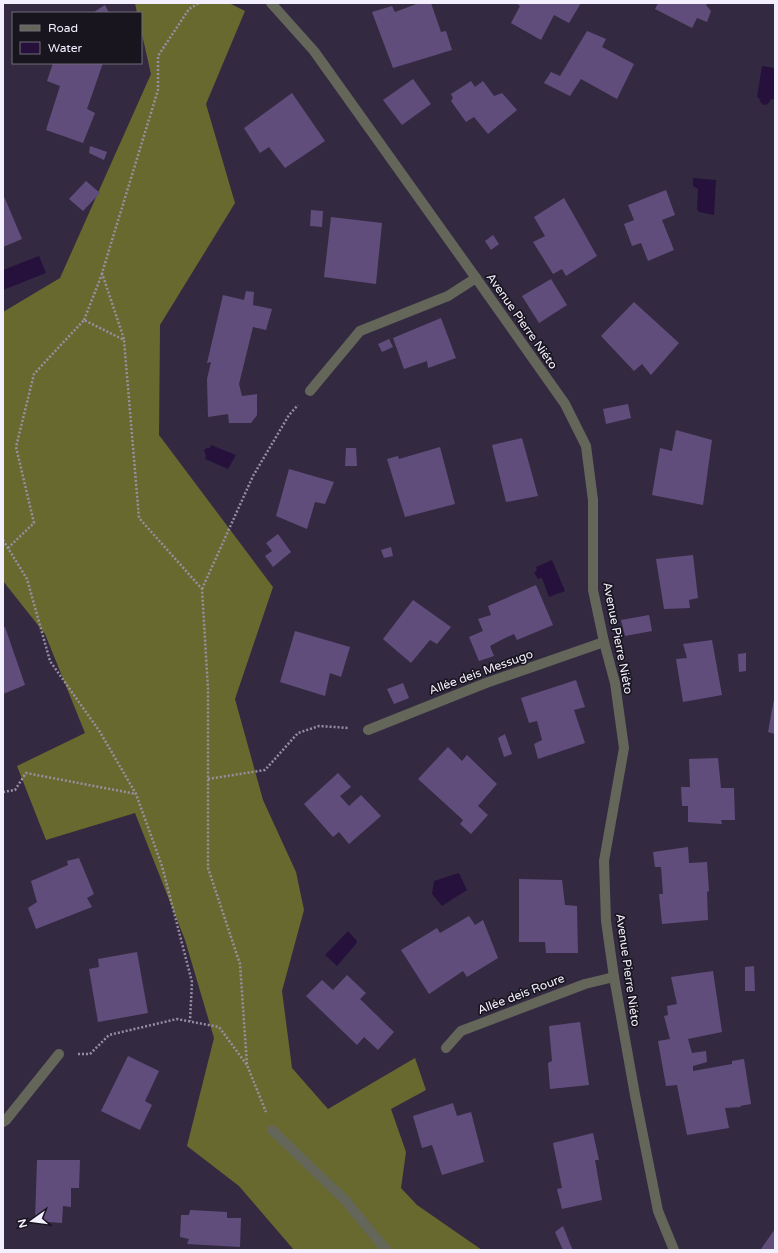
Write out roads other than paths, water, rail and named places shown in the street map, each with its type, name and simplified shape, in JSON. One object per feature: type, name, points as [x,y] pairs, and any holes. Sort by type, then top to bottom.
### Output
[{"type":"street","name":"Avenue Pierre Niéto","points":[[274,4],[314,51],[565,404],[586,446],[594,500],[593,590],[604,642],[615,683],[624,748],[604,861],[606,921],[614,977],[635,1095],[658,1211],[674,1250]]},
{"type":"street","points":[[310,391],[360,331],[448,296],[476,278]]},
{"type":"street","name":"Allée deis Messugo","points":[[368,730],[486,683],[604,642]]},
{"type":"street","name":"Allée deis Roure","points":[[446,1048],[461,1031],[585,984],[614,977]]},
{"type":"street","points":[[3,1122],[59,1054]]},
{"type":"street","points":[[272,1130],[345,1200],[386,1250]]},
{"type":"water","points":[[762,66],[775,68],[775,100],[771,99],[768,104],[764,105],[757,97]]},
{"type":"water","points":[[693,178],[716,180],[714,215],[699,212],[697,209],[698,189],[693,186]]},
{"type":"water","points":[[39,256],[46,273],[3,290],[3,270]]},
{"type":"water","points":[[211,445],[236,455],[228,469],[205,459],[206,456],[204,450],[210,448]]},
{"type":"water","points":[[552,560],[565,591],[549,597],[542,578],[538,579],[534,573],[537,570],[536,567]]},
{"type":"water","points":[[459,873],[467,890],[442,906],[432,894],[434,881]]},
{"type":"water","points":[[348,931],[357,941],[337,966],[325,955]]}]
